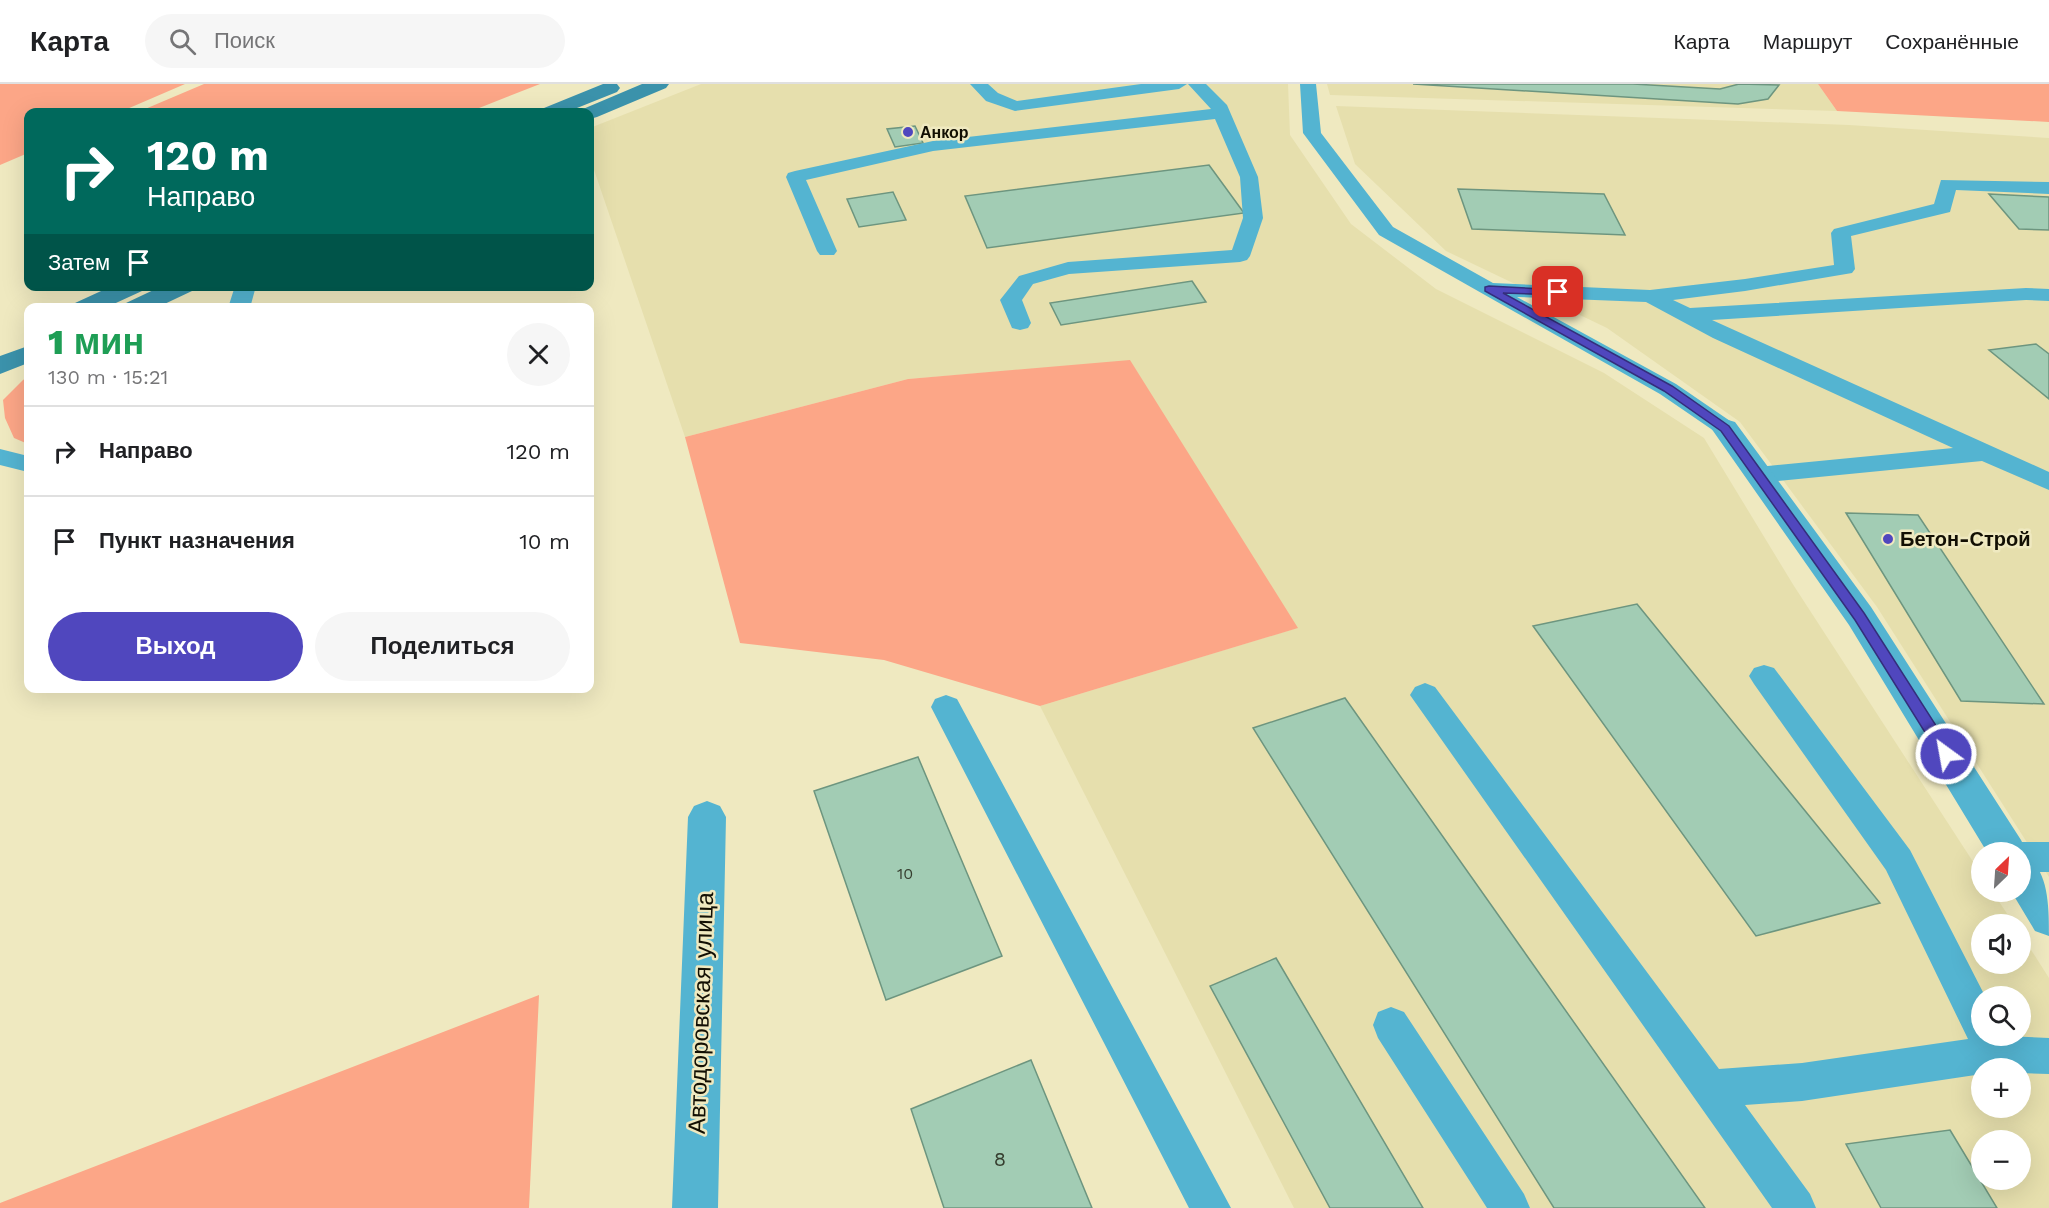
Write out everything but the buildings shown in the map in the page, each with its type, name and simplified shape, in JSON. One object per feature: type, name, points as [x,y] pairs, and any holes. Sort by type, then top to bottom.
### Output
[{"type":"main road","points":[[561,108],[620,84]]},
{"type":"main road","points":[[594,111],[659,84]]},
{"type":"main road","points":[[95,303],[122,291]]},
{"type":"main road","points":[[146,303],[172,291]]},
{"type":"main road","points":[[0,343],[24,333]]},
{"type":"main road","points":[[0,366],[24,356]]},
{"type":"street","points":[[1725,428],[1860,616],[2002,842]]},
{"type":"street","name":"Автодоровская улица","points":[[695,1208],[707,817]]},
{"type":"street","points":[[2031,889],[2049,918]]},
{"type":"lane","points":[[978,84],[992,97],[1015,106],[1179,84]]},
{"type":"lane","points":[[1020,323],[1011,300],[1026,280],[1068,268],[1240,256],[1252,218],[1249,177],[1218,105],[1196,84]]},
{"type":"lane","points":[[1308,84],[1312,133],[1386,231],[1668,388],[1725,428]]},
{"type":"lane","points":[[827,251],[795,177],[933,146],[1222,113]]},
{"type":"lane","points":[[1489,289],[1650,296],[1745,285],[1845,269],[1840,233],[1943,208],[1948,184],[2049,188]]},
{"type":"lane","points":[[1686,315],[2014,295],[2049,295]]},
{"type":"lane","points":[[1650,296],[1720,333],[2049,482]]},
{"type":"lane","points":[[1758,475],[1984,453]]},
{"type":"lane","points":[[0,457],[24,463]]},
{"type":"lane","points":[[1764,675],[1898,860],[1971,1007]]},
{"type":"lane","points":[[1425,695],[1796,1208]]},
{"type":"lane","points":[[946,707],[1212,1208]]},
{"type":"lane","points":[[2031,857],[2049,857]]},
{"type":"lane","points":[[1391,1025],[1510,1208]]},
{"type":"lane","points":[[1710,1088],[1802,1082],[1971,1043]]},
{"type":"lane","points":[[2013,1046],[2049,1056]]},
{"type":"shaded area","points":[[0,84],[185,84],[129,108],[24,108],[24,155],[0,165]]},
{"type":"shaded area","points":[[204,84],[540,84],[479,108],[147,108]]},
{"type":"shaded area","points":[[701,84],[1288,84],[1290,135],[1351,224],[1436,289],[1604,373],[1704,438],[1794,586],[1971,859],[1971,902],[1999,902],[2007,914],[1971,914],[1971,974],[2031,974],[2031,950],[2049,978],[2049,1208],[1294,1208],[1040,706],[1297,628],[1130,361],[908,379],[685,437],[594,170],[594,126]]},
{"type":"shaded area","points":[[1327,84],[1818,84],[1837,111],[1330,95]]},
{"type":"shaded area","points":[[1818,84],[2049,84],[2049,122],[1837,111]]},
{"type":"shaded area","points":[[1336,106],[1849,125],[2049,138],[2049,877],[2031,849],[2031,842],[2027,842],[1877,607],[1740,422],[1607,328],[1446,251],[1355,164]]},
{"type":"shaded area","points":[[1130,360],[1298,628],[1040,706],[884,660],[740,643],[685,437],[908,379]]},
{"type":"shaded area","points":[[23,380],[24,442],[14,438],[5,418],[3,400]]},
{"type":"shaded area","points":[[539,995],[529,1208],[0,1208],[0,1203]]},
{"type":"place","name":"Анкор","points":[[908,132]]},
{"type":"place","name":"Бетон-Строй","points":[[1888,539]]},
{"type":"route","points":[[1558,292],[1489,289],[1600,353],[1668,388],[1725,428],[1860,616],[1946,754]]}]
